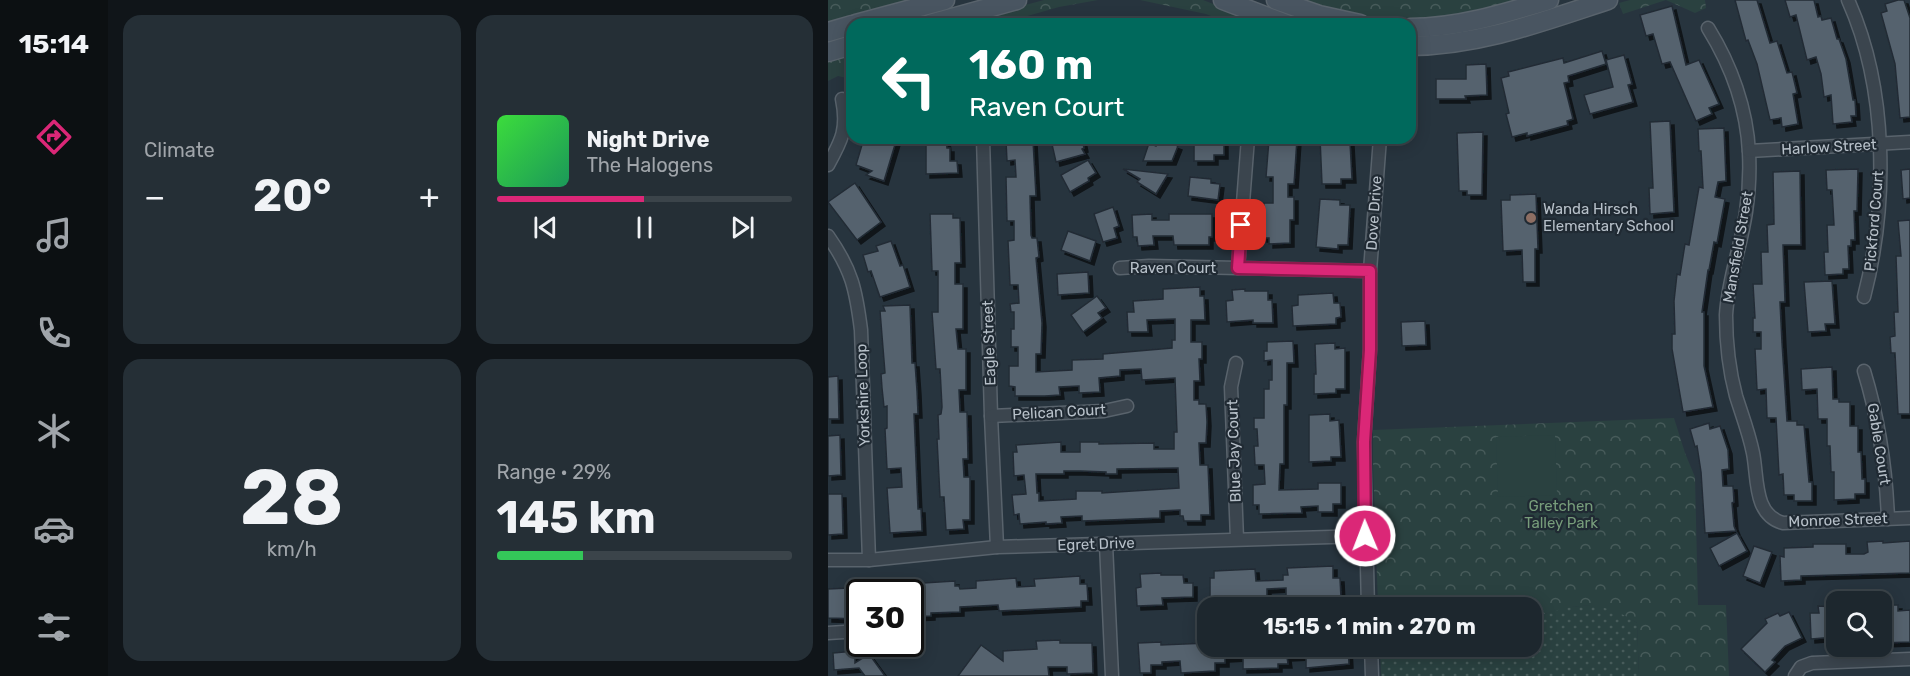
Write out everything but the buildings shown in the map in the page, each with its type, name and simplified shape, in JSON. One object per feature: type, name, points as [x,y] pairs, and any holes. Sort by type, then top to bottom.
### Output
[{"type":"main road","points":[[879,18],[945,0]]},
{"type":"main road","points":[[1223,0],[1270,18]]},
{"type":"main road","points":[[1276,0],[1333,18]]},
{"type":"main road","points":[[1416,28],[1445,27],[1467,23],[1549,0]]},
{"type":"main road","points":[[949,18],[1003,1]]},
{"type":"main road","points":[[1416,45],[1475,40],[1516,31],[1602,1]]},
{"type":"main road","points":[[828,32],[846,27]]},
{"type":"main road","points":[[828,52],[846,47]]},
{"type":"street","name":"Pickford Court","points":[[1848,0],[1868,61],[1880,144],[1878,214],[1864,297]]},
{"type":"street","name":"Mansfield Street","points":[[1708,28],[1719,46],[1740,98],[1747,129],[1749,185],[1746,211],[1729,283],[1727,335],[1731,376],[1752,450],[1762,508],[1768,517]]},
{"type":"street","points":[[828,165],[840,144],[844,131],[846,118],[842,99]]},
{"type":"street","name":"Harlow Street","points":[[1749,151],[1910,142]]},
{"type":"street","name":"Eagle Street","points":[[982,144],[997,547]]},
{"type":"street","points":[[1238,268],[1248,144]]},
{"type":"street","name":"Dove Drive","points":[[1368,597],[1364,442],[1370,350],[1370,271],[1379,144]]},
{"type":"street","name":"Yorkshire Loop","points":[[828,236],[846,266],[856,293],[861,330],[869,560]]},
{"type":"street","name":"Raven Court","points":[[1120,268],[1149,266],[1370,271]]},
{"type":"street","name":"Blue Jay Court","points":[[1236,363],[1231,387],[1237,539]]},
{"type":"street","name":"Gable Court","points":[[1864,371],[1873,399],[1884,452],[1888,519]]},
{"type":"street","name":"Pelican Court","points":[[991,416],[1104,411],[1127,406]]},
{"type":"street","name":"Monroe Street","points":[[1768,517],[1782,523],[1910,518]]},
{"type":"street","name":"Egret Drive","points":[[828,560],[869,560],[997,547],[1365,536]]},
{"type":"street","points":[[1106,544],[1112,676]]},
{"type":"street","points":[[828,633],[846,632]]},
{"type":"street","points":[[1371,657],[1372,676]]},
{"type":"street","points":[[1795,676],[1801,667],[1812,663],[1910,659]]},
{"type":"green space","points":[[828,0],[920,0],[854,18],[846,18],[846,20],[828,25]]},
{"type":"green space","points":[[1044,0],[1098,0],[1059,7],[1020,18],[977,18]]},
{"type":"green space","points":[[1140,0],[1203,0],[1250,18],[1216,18]]},
{"type":"green space","points":[[1295,0],[1525,0],[1465,15],[1424,20],[1369,18]]},
{"type":"green space","points":[[1630,0],[1666,0],[1623,14],[1619,3]]},
{"type":"green space","points":[[1666,0],[1705,0],[1706,8],[1695,13]]},
{"type":"green space","points":[[846,54],[846,78],[838,76],[828,81],[828,58]]},
{"type":"green space","name":"Gretchen Talley Park","points":[[1674,418],[1695,477],[1698,605],[1726,605],[1729,676],[1639,676],[1637,623],[1624,615],[1600,607],[1576,606],[1542,615],[1542,597],[1378,597],[1373,430]]},
{"type":"green space","points":[[1555,435],[1557,495],[1498,497],[1496,437]]},
{"type":"green space","points":[[1599,605],[1621,612],[1637,623],[1639,676],[1381,676],[1380,657],[1542,657],[1542,615],[1564,607]]},
{"type":"place","name":"Wanda Hirsch Elementary School","points":[[1531,218]]},
{"type":"route","points":[[1241,225],[1238,268],[1328,272],[1370,271],[1370,350],[1364,442],[1365,536]]}]
